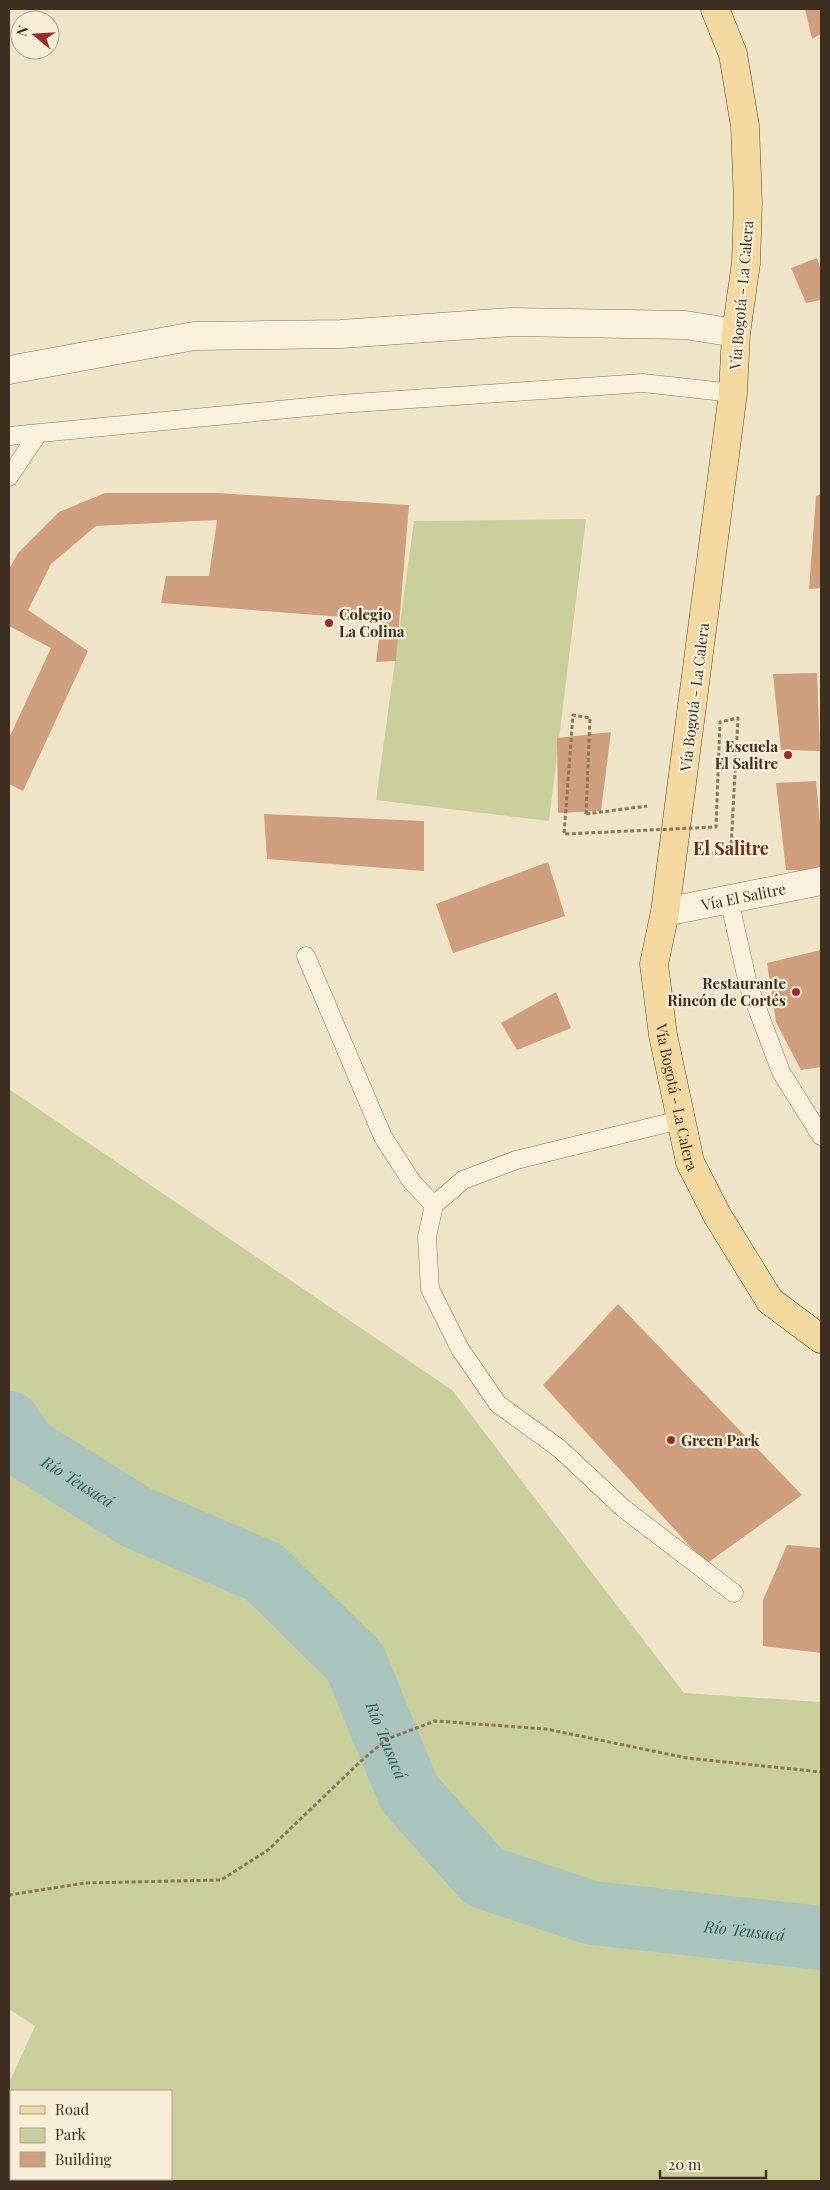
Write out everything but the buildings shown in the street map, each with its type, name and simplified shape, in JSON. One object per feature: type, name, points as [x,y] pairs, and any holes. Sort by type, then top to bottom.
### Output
[{"type":"main road","name":"Vía Bogotá - La Calera","points":[[715,9],[733,54],[745,126],[748,203],[746,263],[736,333],[733,394],[680,802],[665,912],[654,964],[663,1035],[690,1162],[717,1216],[770,1301],[821,1339]]},
{"type":"street","points":[[9,370],[194,336],[341,334],[512,322],[685,325],[736,333]]},
{"type":"street","name":"Vía El Salitre","points":[[665,912],[821,881]]},
{"type":"lane","points":[[9,436],[340,404],[643,383],[733,394]]},
{"type":"lane","points":[[9,478],[38,434]]},
{"type":"lane","points":[[729,899],[748,984],[781,1072],[821,1136]]},
{"type":"lane","points":[[306,956],[383,1137],[412,1182],[434,1205]]},
{"type":"lane","points":[[680,1120],[516,1160],[463,1180],[434,1205],[428,1237],[430,1289],[460,1349],[498,1404],[560,1449],[623,1508],[734,1593]]},
{"type":"path","points":[[680,802],[586,814],[590,718],[573,714],[564,834],[716,827],[720,722],[738,718],[731,848]]},
{"type":"path","points":[[9,1895],[85,1883],[221,1880],[268,1850],[361,1761],[387,1739],[435,1721],[546,1729],[687,1758],[821,1772]]},
{"type":"green space","points":[[586,519],[549,821],[376,800],[414,521]]},
{"type":"green space","points":[[9,1089],[452,1390],[684,1693],[821,1702],[821,2181],[42,2181],[40,2180],[172,2180],[172,2090],[10,2090],[10,2155],[9,2083],[35,2026],[9,2009]]},
{"type":"waterway","name":"Río Teusacá","points":[[9,1423],[26,1448],[136,1517],[264,1572],[355,1662],[409,1793],[484,1877],[592,1913],[821,1938]]},
{"type":"place","name":"Colegio La Colina","points":[[329,623]]},
{"type":"place","name":"Escuela El Salitre","points":[[788,755]]},
{"type":"place","name":"Restaurante Rincón de Cortés","points":[[796,992]]},
{"type":"place","name":"Green Park","points":[[671,1440]]},
{"type":"district","name":"El Salitre","points":[[731,848]]}]
